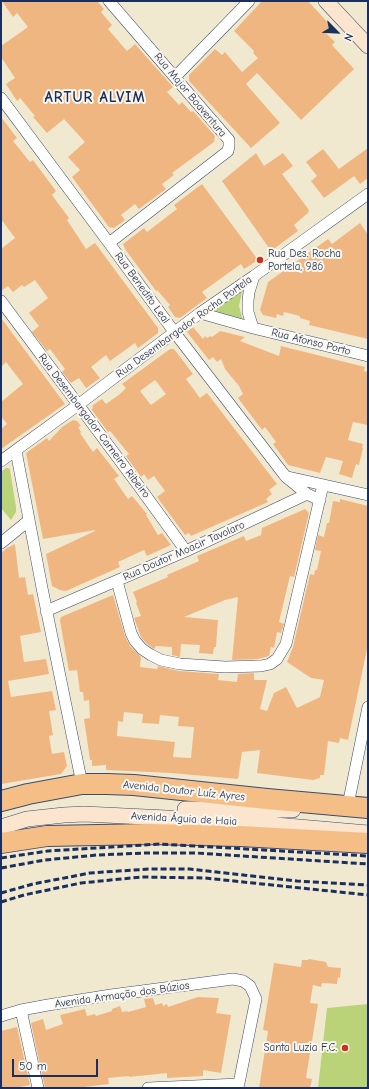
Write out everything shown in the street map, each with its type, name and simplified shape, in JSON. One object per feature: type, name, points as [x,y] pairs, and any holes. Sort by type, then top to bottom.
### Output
[{"type":"highway","name":"Avenida Doutor Luíz Ayres","points":[[1,801],[28,794],[82,784],[134,785],[368,808]]},
{"type":"highway","points":[[1,843],[47,836],[149,834],[240,836],[368,843]]},
{"type":"main road","points":[[326,1],[368,46]]},
{"type":"main road","name":"Avenida Águia de Haia","points":[[1,817],[27,810],[63,805],[119,808],[295,810],[341,805]]},
{"type":"main road","name":"Avenida Águia de Haia","points":[[1,827],[35,818],[64,815],[91,815],[229,821],[368,832]]},
{"type":"street","name":"Rua Major Boaventura","points":[[109,1],[229,140],[228,151],[109,243]]},
{"type":"street","points":[[175,77],[249,1]]},
{"type":"street","name":"Rua Benedito Leal","points":[[1,98],[175,333],[286,477],[307,494]]},
{"type":"street","name":"Rua Desembargador Rocha Portela","points":[[1,461],[200,313],[368,194]]},
{"type":"street","points":[[254,276],[248,301],[248,312],[254,328]]},
{"type":"street","name":"Rua Desembargador Carneiro Ribeiro","points":[[1,301],[186,552]]},
{"type":"street","name":"Rua Afonso Porto","points":[[200,313],[368,356]]},
{"type":"street","points":[[16,451],[46,611],[82,784]]},
{"type":"street","points":[[286,477],[368,496]]},
{"type":"street","points":[[117,581],[131,633],[135,641],[151,655],[161,660],[180,664],[218,667],[261,666],[270,664],[277,659],[286,644],[323,485]]},
{"type":"street","points":[[307,494],[320,500]]},
{"type":"street","name":"Rua Doutor Moacir Tavolaro","points":[[46,611],[186,552],[307,494]]},
{"type":"street","points":[[1,543],[28,520]]},
{"type":"street","points":[[341,805],[368,707]]},
{"type":"street","name":"Avenida Armação dos Búzios","points":[[1,1016],[21,1010],[111,995],[233,979],[243,981],[250,986],[256,999],[239,1086]]},
{"type":"street","points":[[21,1010],[38,1088]]},
{"type":"street","points":[[148,1088],[239,1086]]},
{"type":"green space","points":[[242,291],[239,306],[243,321],[214,312],[214,309]]},
{"type":"green space","points":[[6,468],[9,468],[10,470],[16,507],[16,512],[11,520],[1,508],[1,472]]},
{"type":"green space","name":"Santa Luzia F.C.","points":[[368,1004],[368,1088],[318,1088],[327,1008]]},
{"type":"building","points":[[2,1],[97,1],[104,9],[101,12],[112,25],[108,29],[127,51],[135,44],[173,87],[167,92],[179,105],[182,102],[191,112],[193,111],[215,136],[214,142],[172,173],[174,175],[162,184],[166,189],[139,209],[135,204],[121,215],[125,220],[114,228],[109,227],[72,177],[80,170],[68,157],[85,142],[64,119],[47,133],[33,117],[35,116],[20,98],[17,101],[6,84],[15,78],[1,57],[1,46],[28,27],[17,13],[13,17]]},
{"type":"building","points":[[262,1],[308,1],[332,27],[325,32],[335,42],[332,45],[354,69],[301,120],[257,73],[246,84],[280,123],[251,148],[189,81],[189,75],[215,49],[222,55],[225,52],[242,72],[258,58],[253,53],[254,51],[234,31]]},
{"type":"building","points":[[1,117],[17,138],[13,141],[30,162],[33,160],[56,191],[52,195],[69,218],[67,220],[86,249],[95,243],[158,328],[158,333],[138,348],[135,343],[110,361],[106,355],[91,367],[100,378],[86,388],[79,378],[71,383],[62,372],[65,369],[50,349],[47,351],[32,332],[39,326],[29,313],[48,298],[35,280],[24,287],[22,285],[13,292],[8,286],[1,291],[1,249],[15,238],[1,219]]},
{"type":"building","points":[[368,148],[368,178],[360,184],[354,176],[324,198],[311,181],[317,176],[306,162],[323,149],[339,169]]},
{"type":"building","points":[[256,153],[264,166],[283,153],[293,166],[282,174],[309,210],[309,212],[294,225],[298,231],[271,251],[222,181]]},
{"type":"building","points":[[202,184],[258,260],[244,269],[241,264],[202,292],[207,298],[180,318],[175,317],[168,307],[170,305],[157,290],[156,291],[125,249],[123,244],[144,228],[147,232],[177,209],[174,205]]},
{"type":"building","points":[[360,223],[368,235],[368,339],[309,325],[310,321],[300,318],[300,316],[284,312],[283,316],[277,314],[276,318],[263,315],[260,310],[268,282],[328,239],[332,244]]},
{"type":"building","points":[[1,318],[65,404],[1,449],[1,429],[7,424],[1,416],[1,402],[23,384],[6,362],[1,367]]},
{"type":"building","points":[[193,327],[203,339],[205,336],[207,338],[210,336],[212,337],[220,331],[245,337],[240,341],[279,356],[281,346],[365,367],[364,371],[368,372],[368,425],[353,422],[348,440],[363,444],[363,448],[359,465],[356,464],[352,478],[339,474],[343,461],[326,457],[320,473],[288,465],[273,444],[276,442],[265,427],[262,430],[238,398],[243,394],[239,386],[225,369],[221,359],[217,362],[213,357],[209,360],[187,332]]},
{"type":"building","points":[[170,349],[174,349],[193,374],[186,379],[200,398],[207,393],[277,484],[269,490],[272,494],[266,499],[268,502],[191,536],[189,533],[185,535],[157,497],[165,491],[154,476],[148,480],[144,474],[141,477],[126,456],[129,454],[110,431],[108,432],[92,410],[93,405],[102,399],[106,404],[120,394],[126,388],[122,384]],"holes":[[[155,380],[166,394],[151,405],[140,391]]]},
{"type":"building","points":[[73,420],[77,421],[81,426],[78,427],[81,432],[80,433],[93,452],[97,448],[119,476],[114,479],[128,499],[132,496],[147,514],[146,515],[158,535],[162,533],[171,545],[147,556],[144,550],[118,562],[120,567],[66,591],[52,586],[46,554],[95,530],[43,539],[26,453],[47,438],[49,441],[62,427]]},
{"type":"building","points":[[340,499],[368,506],[368,644],[348,740],[340,738],[339,743],[328,741],[324,775],[320,775],[320,778],[313,780],[257,773],[260,750],[242,752],[238,779],[171,773],[106,770],[106,765],[92,766],[84,719],[90,718],[89,700],[84,701],[83,692],[80,692],[77,670],[69,671],[60,621],[61,617],[113,595],[125,636],[130,646],[141,657],[140,667],[157,669],[158,666],[179,671],[219,674],[218,680],[237,682],[238,674],[254,673],[254,680],[267,680],[260,709],[267,711],[274,693],[286,687],[297,708],[320,697],[324,680],[311,678],[287,662],[293,647],[310,574],[314,575],[315,570],[317,570],[321,551],[315,550],[318,535],[324,537],[327,523],[329,523],[333,501],[340,502]],"holes":[[[124,712],[143,714],[142,723],[159,724],[160,715],[179,717],[178,726],[194,727],[191,758],[173,757],[175,742],[117,736],[118,721],[123,722]]]},
{"type":"building","points":[[305,509],[309,513],[294,577],[290,576],[279,622],[284,624],[281,633],[277,632],[274,648],[271,647],[269,656],[258,659],[232,660],[238,597],[225,600],[184,617],[218,620],[216,647],[214,647],[213,654],[199,653],[200,645],[181,644],[180,657],[172,655],[172,647],[156,646],[154,649],[141,637],[134,618],[141,616],[133,592],[168,577],[167,575],[199,561],[197,556],[244,536],[246,541],[261,535],[262,528]]},
{"type":"building","points":[[15,544],[19,578],[25,577],[28,595],[33,594],[41,632],[20,636],[24,662],[46,659],[49,674],[8,681],[11,697],[52,691],[56,710],[49,711],[53,735],[49,736],[52,754],[64,752],[67,766],[61,774],[1,784],[1,553]]},
{"type":"building","points":[[309,959],[326,962],[328,967],[341,968],[340,978],[338,977],[337,984],[322,983],[321,987],[313,985],[310,1003],[318,1004],[306,1078],[312,1079],[310,1088],[259,1088],[268,1031],[263,1030],[274,963],[301,967],[302,960]]},
{"type":"building","points":[[198,997],[219,998],[216,1013],[231,1015],[221,1073],[203,1070],[203,1076],[167,1078],[167,1073],[129,1076],[108,1078],[109,1084],[76,1088],[45,1088],[31,1023],[43,1019],[46,1030],[63,1024],[60,1015],[85,1009],[87,1016],[95,1014],[96,1016],[112,1011],[112,1009],[120,1006],[122,1012],[128,1012],[146,1007],[144,999],[153,998],[155,1005],[162,1003],[163,1006],[167,1004],[168,1007]]},
{"type":"building","points":[[17,1027],[30,1085],[15,1088],[1,1088],[1,1031]]},
{"type":"railway","points":[[1,858],[48,851],[160,844],[368,856]]},
{"type":"railway","points":[[1,868],[45,860],[97,855],[147,853],[196,853],[368,864]]},
{"type":"railway","points":[[1,893],[33,884],[90,873],[149,869],[190,869],[297,881],[368,885]]},
{"type":"railway","points":[[1,902],[24,895],[81,883],[141,877],[205,878],[368,895]]},
{"type":"place","name":"Rua Des. Rocha Portela, 986","points":[[260,260]]},
{"type":"place","name":"Santa Luzia F.C.","points":[[345,1048]]},
{"type":"district","name":"ARTUR ALVIM","points":[[95,98]]}]
